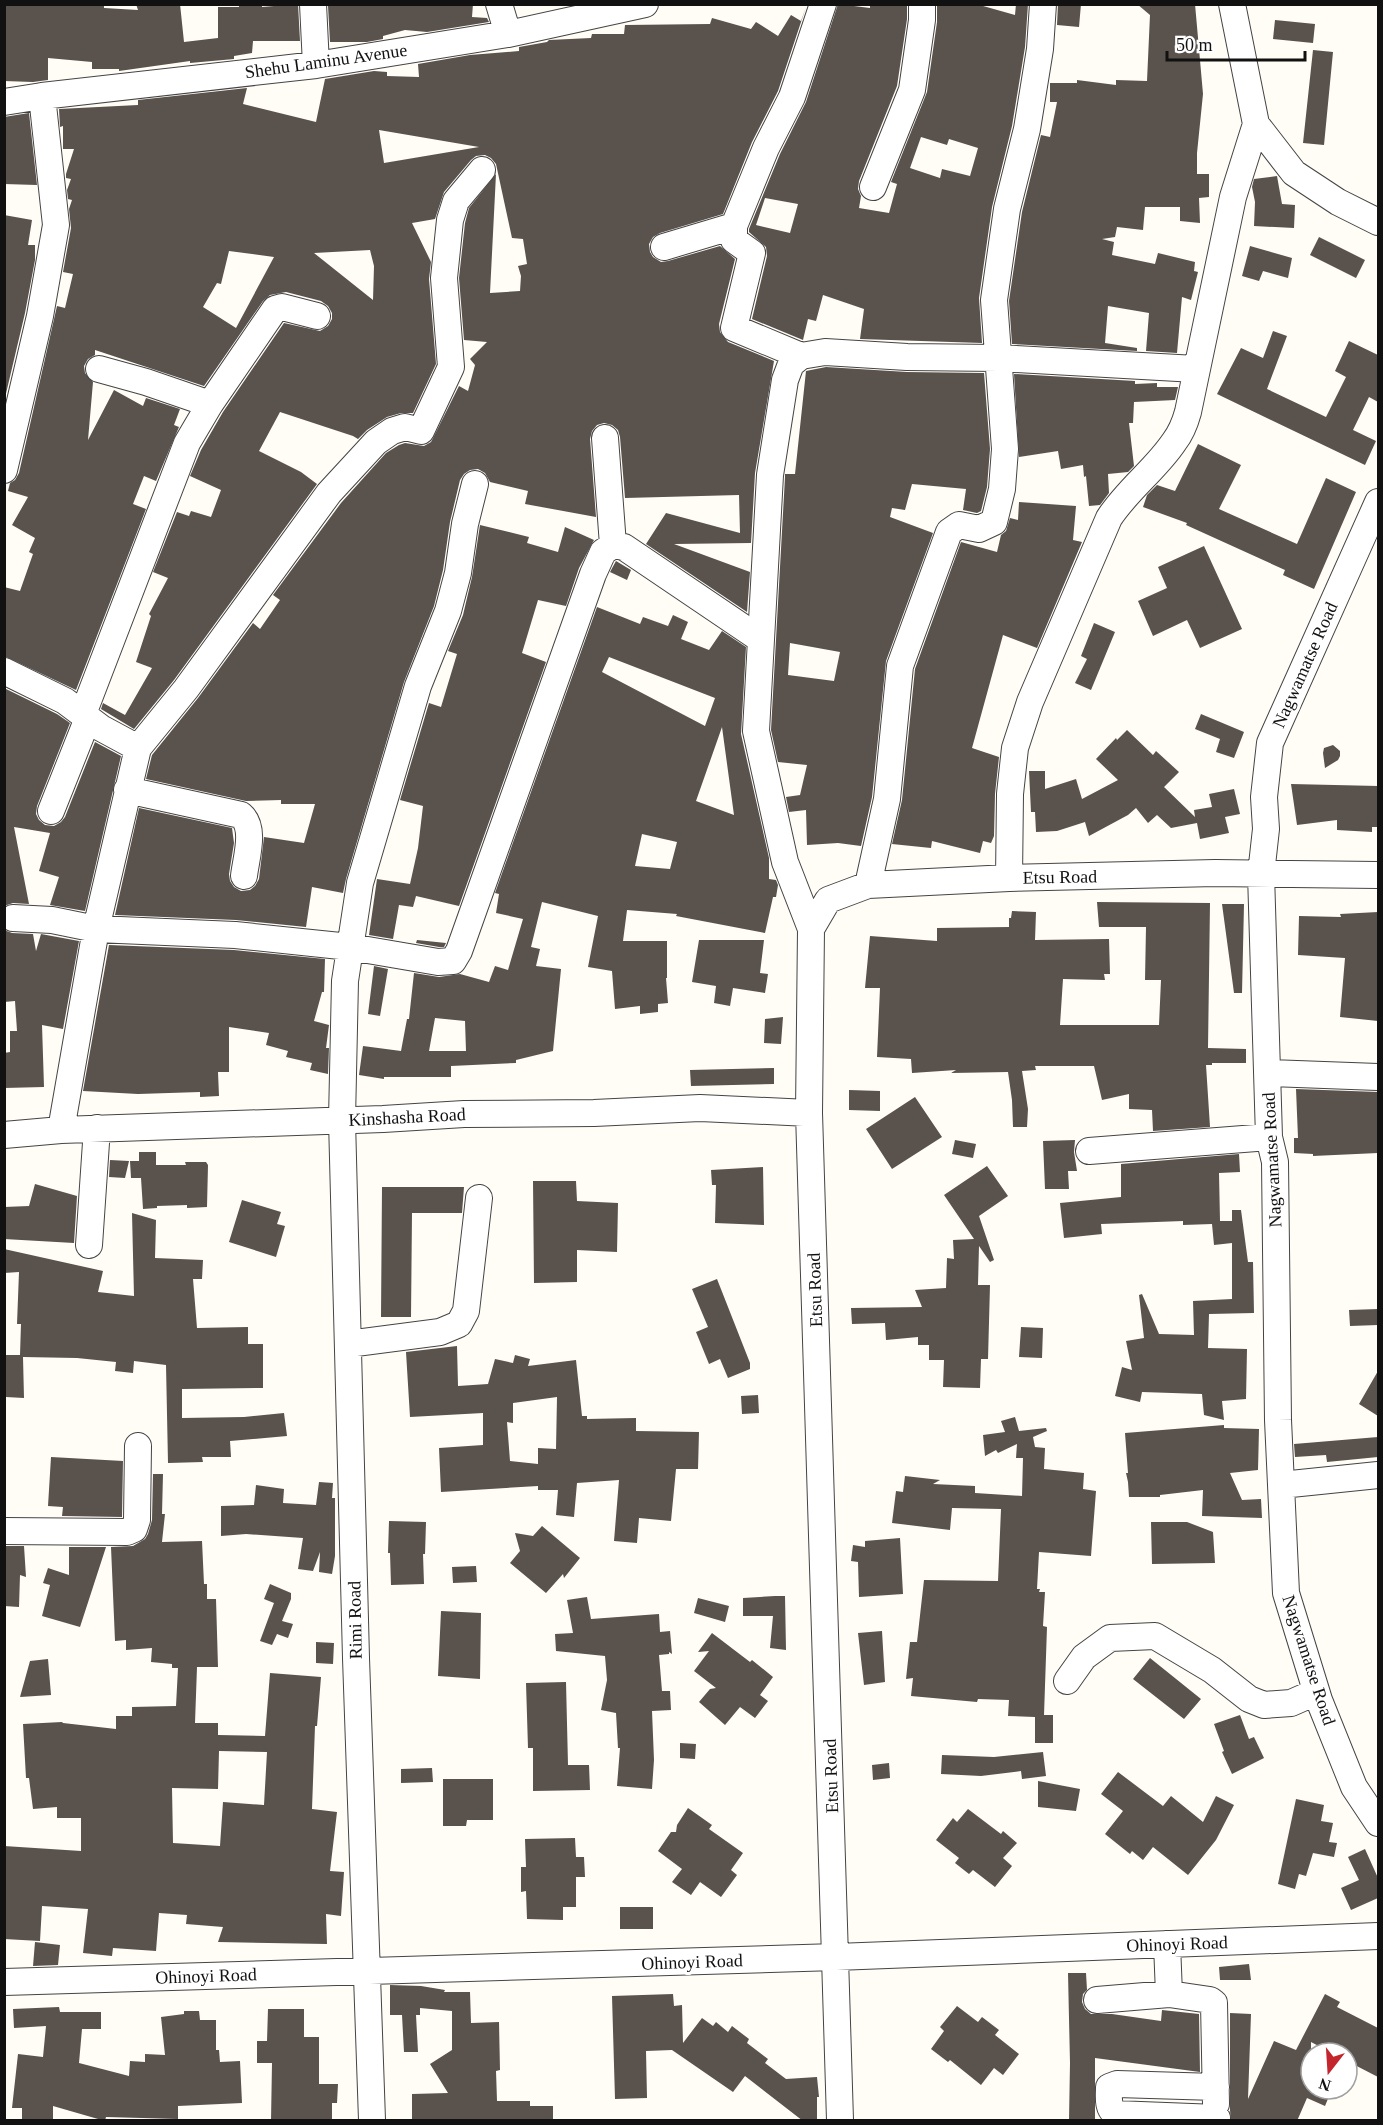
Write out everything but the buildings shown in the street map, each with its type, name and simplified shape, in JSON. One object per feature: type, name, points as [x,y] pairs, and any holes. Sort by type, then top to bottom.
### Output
[{"type":"street","points":[[313,4],[316,65]]},
{"type":"street","points":[[499,4],[508,34]]},
{"type":"street","name":"Shehu Laminu Avenue","points":[[4,102],[316,65],[508,34],[645,4]]},
{"type":"street","points":[[801,356],[734,328],[752,254],[734,240],[734,226],[766,148],[792,97],[823,4]]},
{"type":"street","points":[[873,187],[912,90],[922,20],[922,4]]},
{"type":"street","points":[[868,885],[887,799],[900,666],[949,532],[959,525],[979,529],[994,522],[1002,489],[1005,448],[994,300],[1007,209],[1027,129],[1040,50],[1043,4]]},
{"type":"street","points":[[1234,5],[1256,124],[1294,173],[1338,202],[1378,222]]},
{"type":"street","points":[[4,470],[40,316],[56,225],[42,96]]},
{"type":"street","points":[[1009,878],[1010,794],[1015,748],[1030,702],[1109,518],[1120,501],[1174,444],[1182,430],[1188,412],[1233,197],[1256,124]]},
{"type":"street","points":[[61,1130],[96,929],[138,748],[186,689],[329,493],[376,442],[392,431],[405,427],[421,431],[451,368],[444,279],[450,219],[456,201],[482,170]]},
{"type":"street","points":[[664,247],[734,226]]},
{"type":"street","points":[[51,811],[187,443],[210,404],[275,309],[282,307],[317,316]]},
{"type":"street","points":[[811,929],[785,862],[756,731],[770,475],[785,380],[791,364],[801,356],[825,352],[906,357],[998,358],[1196,369]]},
{"type":"street","points":[[99,369],[210,404]]},
{"type":"street","points":[[605,438],[613,545]]},
{"type":"street","name":"Rimi Road","points":[[372,2121],[356,1669],[342,1120],[345,981],[360,883],[418,686],[459,573],[465,524],[475,484]]},
{"type":"street","name":"Nagwamatse Road","points":[[1378,502],[1270,742],[1264,797],[1266,829],[1261,874],[1269,1137],[1275,1162],[1278,1420],[1286,1593],[1316,1692],[1354,1787],[1378,1823]]},
{"type":"street","points":[[13,918],[52,920],[96,929],[235,935],[350,947],[438,962],[453,961],[459,951],[593,574],[603,552],[613,545],[624,547],[760,639]]},
{"type":"street","points":[[4,671],[65,701],[101,728],[138,748]]},
{"type":"street","points":[[127,790],[241,815],[247,820],[249,831],[244,876]]},
{"type":"street","name":"Etsu Road","points":[[840,2121],[837,1957],[809,1113],[811,929],[828,900],[868,885],[1009,878],[1261,874],[1378,875]]},
{"type":"street","points":[[1267,1073],[1378,1077]]},
{"type":"street","name":"Kinshasha Road","points":[[4,1135],[97,1128],[342,1120],[464,1113],[594,1113],[700,1108],[809,1113]]},
{"type":"street","points":[[89,1245],[97,1128]]},
{"type":"street","points":[[1089,1151],[1269,1137]]},
{"type":"street","points":[[348,1344],[440,1332],[459,1324],[466,1311],[479,1197]]},
{"type":"street","points":[[4,1531],[127,1532],[134,1529],[137,1520],[138,1446]]},
{"type":"street","points":[[1281,1485],[1378,1475]]},
{"type":"street","points":[[1067,1681],[1084,1657],[1110,1638],[1155,1636],[1212,1670],[1250,1699],[1264,1705],[1291,1703],[1316,1692]]},
{"type":"street","name":"Ohinoyi Road","points":[[4,1982],[837,1957],[1378,1936]]},
{"type":"street","points":[[1167,1944],[1169,1994]]},
{"type":"street","points":[[1097,2000],[1169,1994],[1210,2000],[1214,2003],[1216,2010],[1216,2087],[1216,2119],[1116,2114],[1110,2110],[1109,2087],[1117,2084],[1216,2087]]}]
